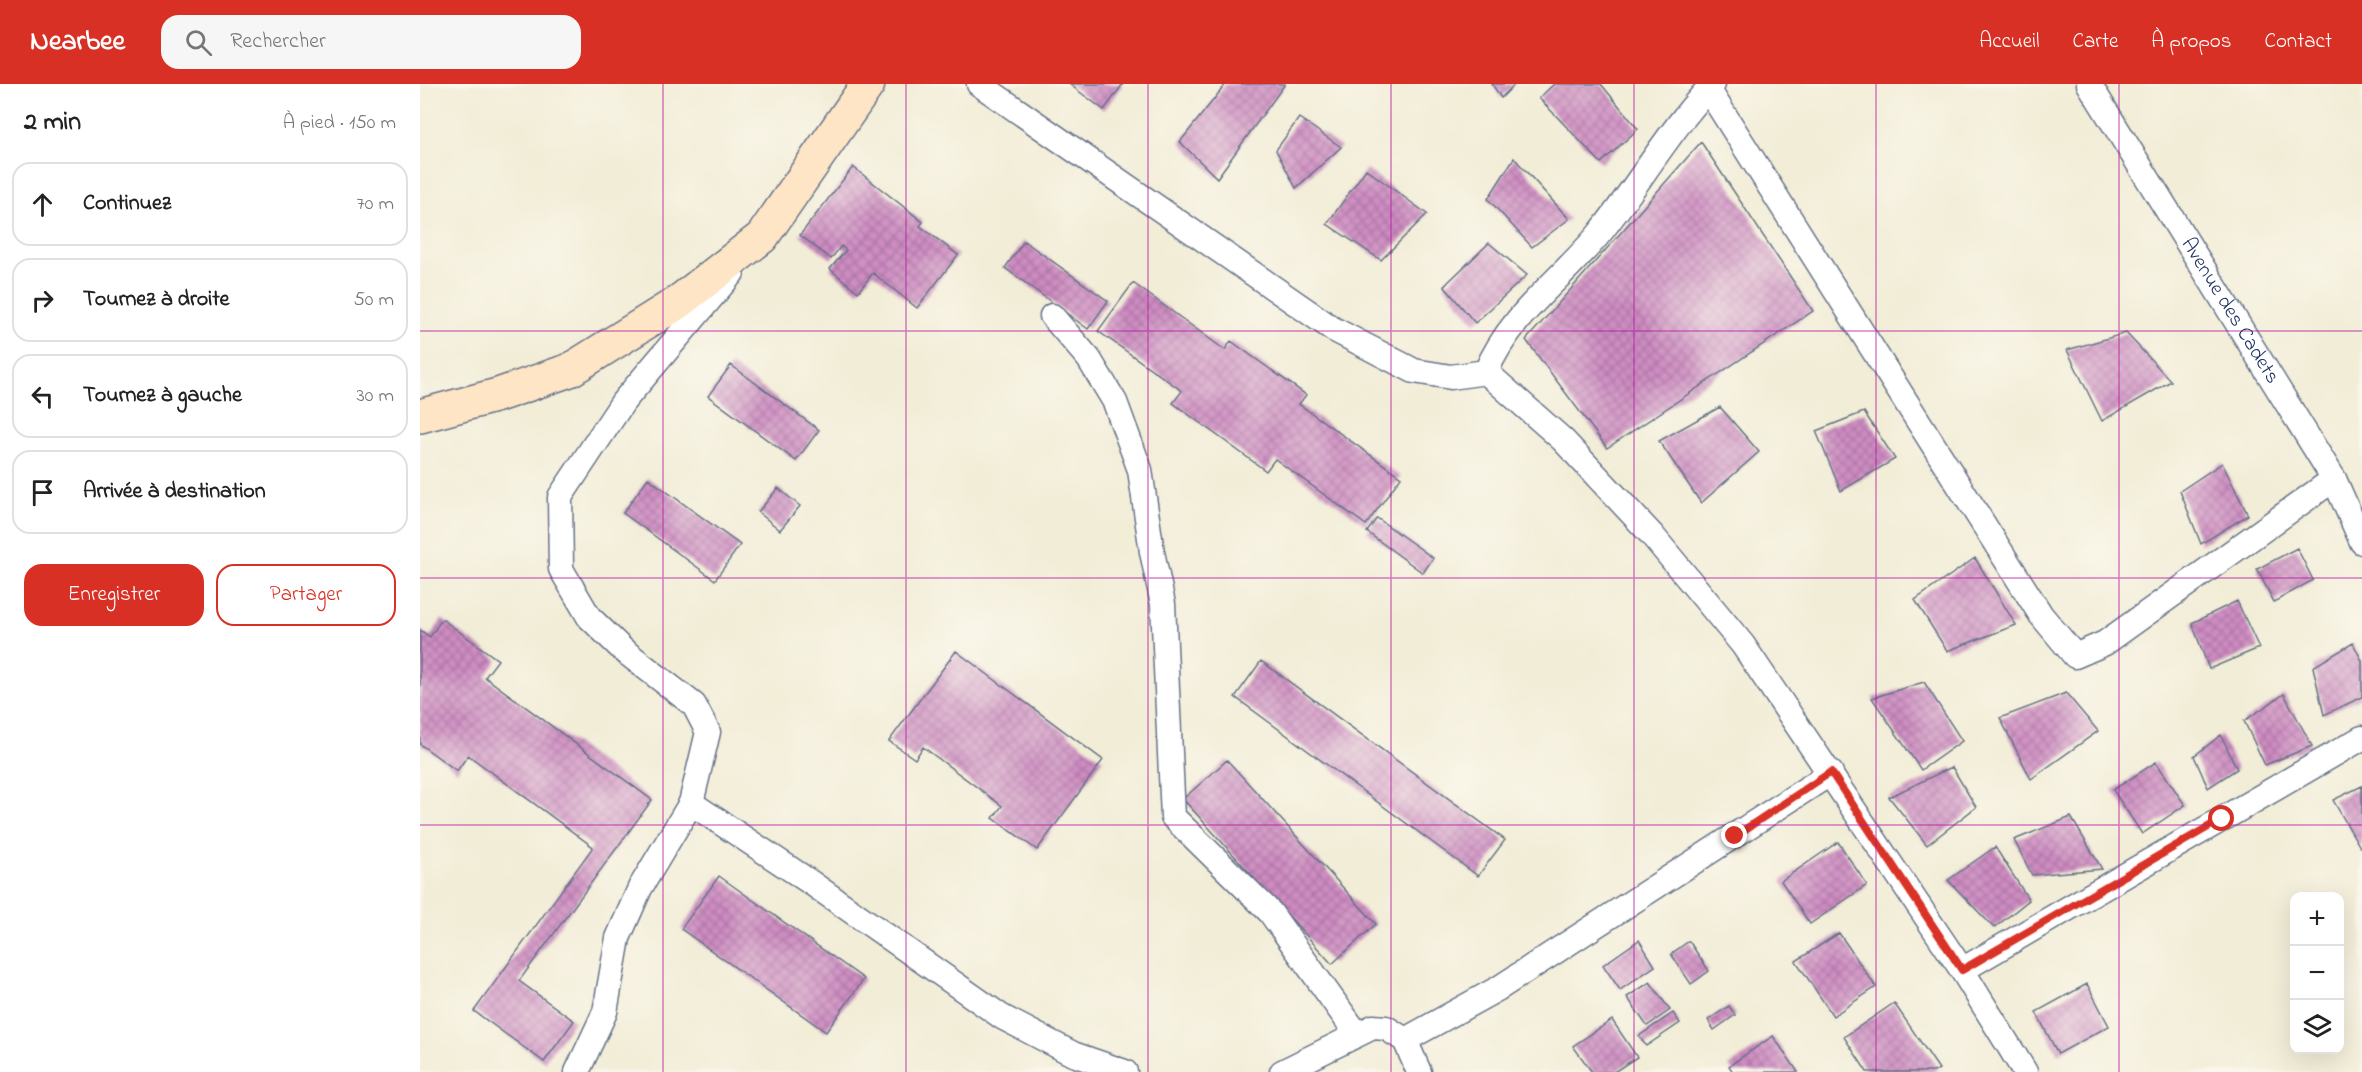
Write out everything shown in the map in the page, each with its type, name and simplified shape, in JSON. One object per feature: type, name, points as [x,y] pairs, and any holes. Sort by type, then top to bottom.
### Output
[{"type":"street","points":[[577,1072],[605,1012],[618,938],[640,888],[691,803],[708,732],[694,705],[623,650],[589,617],[561,569],[560,497],[623,402],[762,237],[868,84]]},
{"type":"street","points":[[979,84],[1333,329],[1414,371],[1451,377],[1486,372],[1563,440],[1652,536],[1743,645],[1831,772],[1962,970],[2025,1072]]},
{"type":"street","name":"Avenue des Cadets","points":[[2089,84],[2334,479],[2362,542]]},
{"type":"street","points":[[1486,372],[1497,345],[1518,319],[1598,235],[1710,86],[2041,615],[2075,656],[2105,643],[2334,479]]},
{"type":"street","points":[[420,416],[498,395],[570,370],[677,303],[762,237]]},
{"type":"street","points":[[1052,315],[1089,359],[1115,402],[1140,470],[1152,552],[1163,604],[1173,817],[1270,912],[1357,1034]]},
{"type":"street","points":[[1962,970],[2362,738]]},
{"type":"street","points":[[1405,1040],[1498,988],[1831,772]]},
{"type":"street","points":[[691,803],[810,882],[1002,1017],[1073,1054],[1125,1072]]},
{"type":"street","points":[[1282,1072],[1372,1027],[1386,1028],[1405,1040],[1419,1072]]},
{"type":"building","points":[[1069,84],[1123,84],[1104,110]]},
{"type":"building","points":[[1226,84],[1285,84],[1217,178],[1180,142]]},
{"type":"building","points":[[1492,84],[1515,84],[1501,98]]},
{"type":"building","points":[[1554,84],[1601,84],[1638,129],[1601,163],[1539,98]]},
{"type":"building","points":[[1299,118],[1341,147],[1296,188],[1276,150]]},
{"type":"building","points":[[1701,142],[1813,311],[1607,448],[1526,340]]},
{"type":"building","points":[[1514,158],[1569,219],[1532,247],[1488,199]]},
{"type":"building","points":[[853,167],[923,222],[920,226],[958,255],[917,308],[873,273],[858,292],[830,269],[846,250],[841,246],[831,259],[800,235]]},
{"type":"building","points":[[1366,169],[1427,214],[1381,260],[1327,224]]},
{"type":"building","points":[[1024,241],[1108,301],[1088,329],[1005,268]]},
{"type":"building","points":[[1489,243],[1527,275],[1475,323],[1444,286]]},
{"type":"building","points":[[1133,283],[1225,350],[1231,341],[1306,395],[1299,404],[1401,477],[1366,525],[1275,459],[1266,471],[1173,403],[1182,391],[1098,331]]},
{"type":"building","points":[[2126,333],[2171,381],[2102,421],[2067,350]]},
{"type":"building","points":[[731,365],[819,430],[796,461],[708,396]]},
{"type":"building","points":[[1720,407],[1759,452],[1701,503],[1659,441]]},
{"type":"building","points":[[1864,412],[1895,459],[1841,491],[1816,431]]},
{"type":"building","points":[[2222,463],[2248,515],[2201,544],[2180,491]]},
{"type":"building","points":[[648,478],[740,545],[715,580],[623,513]]},
{"type":"building","points":[[778,488],[800,506],[780,530],[758,512]]},
{"type":"building","points":[[1377,518],[1433,558],[1423,573],[1367,532]]},
{"type":"building","points":[[2297,548],[2313,580],[2274,602],[2257,569]]},
{"type":"building","points":[[1975,558],[2016,625],[1947,651],[1915,600]]},
{"type":"building","points":[[2237,601],[2259,648],[2209,669],[2192,623]]},
{"type":"building","points":[[442,619],[498,660],[485,677],[652,800],[519,981],[574,1021],[544,1062],[474,1011],[593,847],[468,755],[457,771],[420,744],[420,630],[430,637]]},
{"type":"building","points":[[2353,643],[2362,661],[2362,697],[2324,715],[2313,667]]},
{"type":"building","points":[[956,651],[1103,760],[1037,850],[993,818],[1002,806],[923,747],[915,759],[889,741]]},
{"type":"building","points":[[1261,661],[1505,840],[1478,876],[1235,697]]},
{"type":"building","points":[[1924,682],[1962,741],[1921,770],[1872,698]]},
{"type":"building","points":[[2066,693],[2098,731],[2031,779],[2000,718]]},
{"type":"building","points":[[2284,694],[2312,746],[2265,765],[2244,721]]},
{"type":"building","points":[[2221,735],[2237,769],[2208,788],[2194,756]]},
{"type":"building","points":[[1227,760],[1376,924],[1332,964],[1183,799]]},
{"type":"building","points":[[2156,762],[2185,805],[2142,834],[2113,790]]},
{"type":"building","points":[[1952,767],[1976,807],[1927,845],[1889,797]]},
{"type":"building","points":[[2362,786],[2362,846],[2360,847],[2333,800]]},
{"type":"building","points":[[2071,817],[2102,869],[2032,875],[2014,840]]},
{"type":"building","points":[[1838,842],[1867,885],[1810,924],[1781,881]]},
{"type":"building","points":[[1995,847],[2029,900],[1994,928],[1948,880]]},
{"type":"building","points":[[719,876],[864,979],[826,1032],[681,929]]},
{"type":"building","points":[[1839,933],[1876,987],[1833,1016],[1796,961]]},
{"type":"building","points":[[1639,940],[1655,966],[1620,990],[1603,965]]},
{"type":"building","points":[[1689,941],[1709,971],[1691,984],[1671,954]]},
{"type":"building","points":[[1650,982],[1670,1010],[1647,1026],[1627,997]]},
{"type":"building","points":[[2087,984],[2109,1026],[2058,1054],[2036,1012]]},
{"type":"building","points":[[1894,1003],[1939,1069],[1934,1072],[1867,1072],[1844,1037]]},
{"type":"building","points":[[1729,1006],[1735,1015],[1714,1030],[1708,1020]]},
{"type":"building","points":[[1673,1013],[1680,1023],[1646,1046],[1639,1036]]},
{"type":"building","points":[[1612,1020],[1637,1057],[1614,1072],[1592,1072],[1573,1046]]},
{"type":"building","points":[[1773,1036],[1798,1072],[1733,1072],[1729,1066]]},
{"type":"route","points":[[1735,836],[1831,772],[1962,970],[2222,819]]}]
